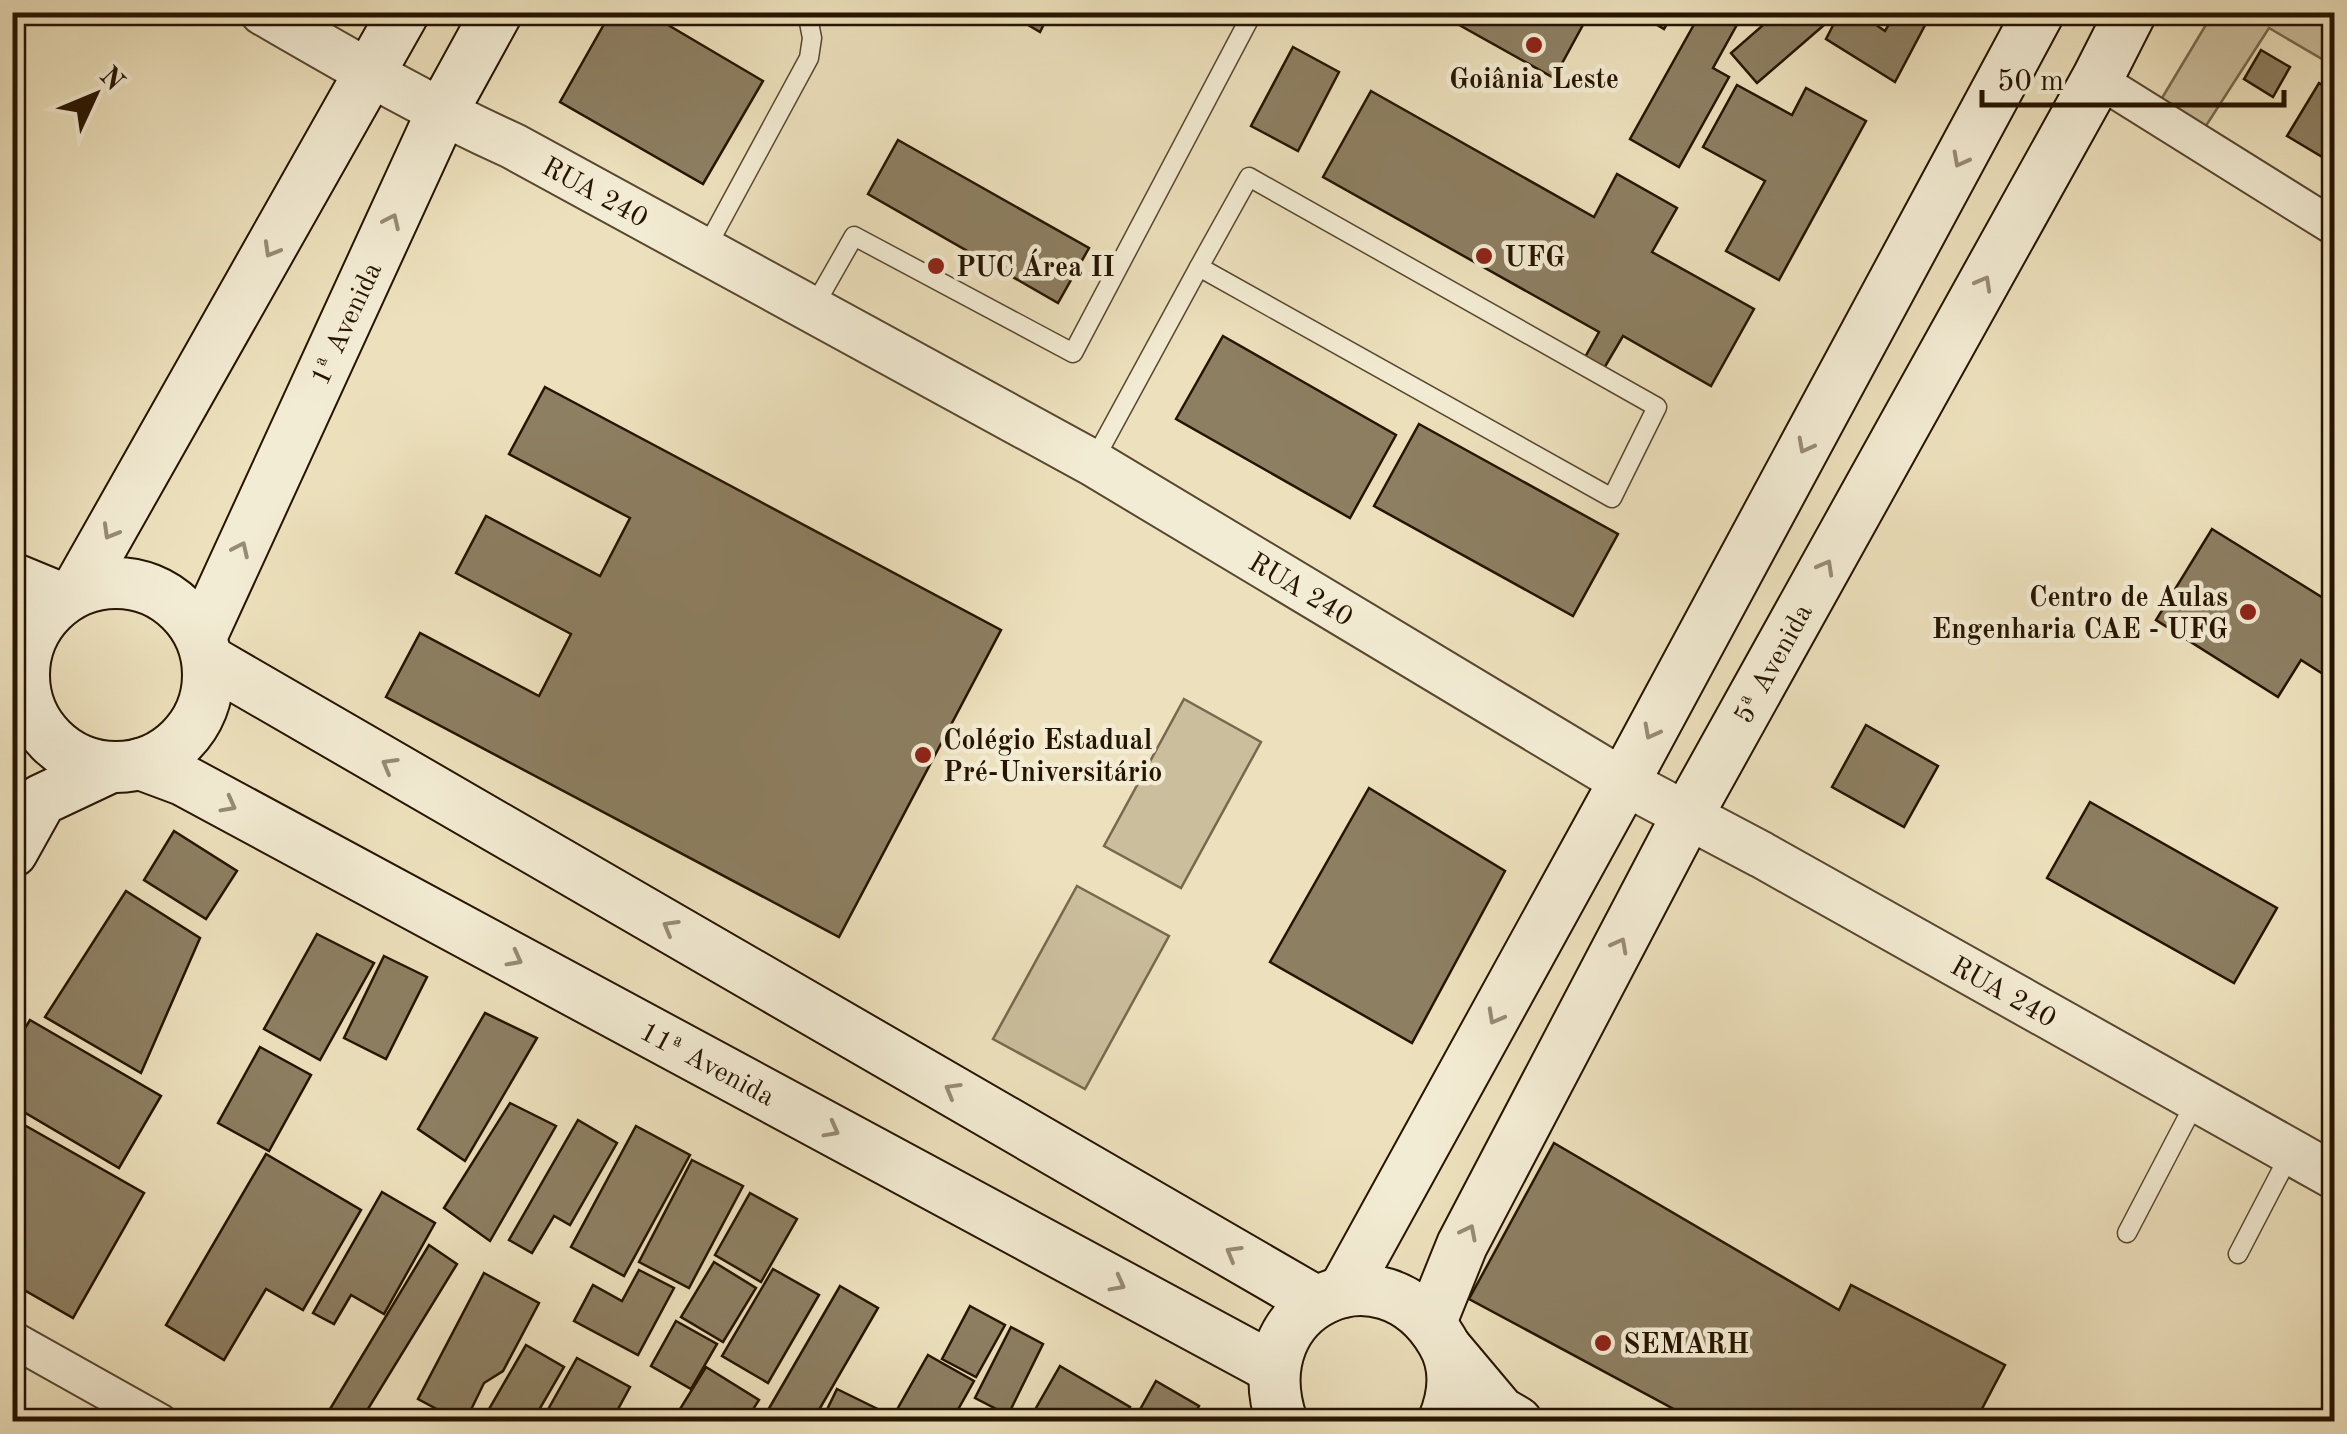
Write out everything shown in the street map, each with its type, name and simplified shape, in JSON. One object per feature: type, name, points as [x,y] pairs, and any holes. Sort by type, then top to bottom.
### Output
[{"type":"main road","points":[[126,766],[87,762],[65,752],[20,711],[28,644],[38,623],[70,594],[404,12]]},
{"type":"main road","name":"1ª Avenida","points":[[204,649],[441,114],[496,12]]},
{"type":"main road","points":[[1282,1422],[1273,1396],[1273,1368],[1280,1342],[1296,1319],[1330,1297],[1367,1254],[2039,12]]},
{"type":"main road","name":"5ª Avenida","points":[[1439,1336],[1462,1246],[1688,816],[2131,12]]},
{"type":"main road","points":[[12,578],[70,594],[106,583],[136,584],[165,596],[188,617],[204,649],[206,696],[198,719],[164,754],[42,800],[12,852]]},
{"type":"main road","points":[[204,649],[1330,1297],[1367,1290],[1413,1306],[1500,1412],[1518,1422]]},
{"type":"main road","name":"11ª Avenida","points":[[126,766],[182,780],[1273,1368]]},
{"type":"main road","points":[[1439,1336],[1453,1376],[1450,1404],[1442,1422]]},
{"type":"street","name":"RUA 240","points":[[263,12],[370,76],[513,146],[1093,463],[1624,782],[2334,1176]]},
{"type":"street","points":[[2098,78],[2334,226]]},
{"type":"street","points":[[12,1339],[160,1422]]},
{"type":"lane","points":[[704,250],[809,58],[812,38],[807,12]]},
{"type":"lane","points":[[813,308],[854,236],[1073,353],[1253,12]]},
{"type":"lane","points":[[1093,463],[1199,267],[1249,177],[1657,407],[1612,498],[1199,267]]},
{"type":"lane","points":[[2126,1233],[2197,1099]]},
{"type":"lane","points":[[2238,1254],[2291,1151]]},
{"type":"shaded area","points":[[2213,13],[2334,13],[2334,66],[2269,28],[2202,132],[2159,103]]},
{"type":"shaded area","points":[[1184,699],[1261,742],[1181,888],[1104,846]]},
{"type":"shaded area","points":[[1077,886],[1169,936],[1085,1089],[993,1039]]},
{"type":"building","points":[[611,12],[646,12],[763,81],[703,184],[560,102]]},
{"type":"building","points":[[1006,12],[1050,12],[1040,32]]},
{"type":"building","name":"Goiânia Leste","points":[[1436,12],[1590,12],[1554,78]]},
{"type":"building","points":[[1635,12],[1674,12],[1664,29]]},
{"type":"building","points":[[1701,12],[1744,12],[1713,68],[1729,77],[1679,167],[1630,139]]},
{"type":"building","points":[[1778,12],[1813,12],[1824,25],[1757,83],[1731,53]]},
{"type":"building","points":[[1840,12],[1857,12],[1885,31],[1896,12],[1932,12],[1895,82],[1826,39]]},
{"type":"building","points":[[1293,47],[1339,72],[1298,151],[1251,126]]},
{"type":"building","points":[[2261,50],[2290,67],[2273,97],[2244,79]]},
{"type":"building","points":[[2319,83],[2334,93],[2334,164],[2287,136]]},
{"type":"building","points":[[1737,85],[1792,115],[1806,88],[1866,121],[1779,280],[1726,251],[1765,181],[1703,147]]},
{"type":"building","points":[[1371,91],[1594,217],[1617,174],[1677,208],[1652,252],[1754,309],[1711,386],[1623,336],[1603,370],[1584,359],[1599,332],[1323,177]]},
{"type":"building","points":[[898,140],[1089,248],[1058,303],[868,194]]},
{"type":"building","points":[[1223,336],[1396,435],[1350,518],[1176,419]]},
{"type":"building","points":[[545,387],[1001,630],[839,937],[386,697],[420,633],[539,696],[571,634],[456,573],[486,516],[600,576],[630,518],[509,454]]},
{"type":"building","points":[[1419,424],[1618,534],[1573,616],[1374,506]]},
{"type":"building","name":"Centro de Aulas Engenharia CAE - UFG","points":[[2212,529],[2333,604],[2334,601],[2334,681],[2301,660],[2278,697],[2156,620]]},
{"type":"building","points":[[1866,725],[1938,766],[1904,827],[1832,787]]},
{"type":"building","points":[[1369,788],[1505,871],[1412,1043],[1270,962]]},
{"type":"building","points":[[2090,802],[2277,908],[2234,983],[2047,878]]},
{"type":"building","points":[[174,831],[237,871],[206,919],[144,880]]},
{"type":"building","points":[[126,891],[200,938],[141,1073],[45,1017]]},
{"type":"building","points":[[317,934],[374,963],[320,1060],[264,1029]]},
{"type":"building","points":[[384,956],[427,977],[386,1059],[344,1038]]},
{"type":"building","points":[[485,1013],[537,1038],[465,1161],[418,1129]]},
{"type":"building","points":[[30,1020],[161,1096],[119,1168],[12,1105],[12,1049]]},
{"type":"building","points":[[260,1047],[311,1075],[269,1151],[218,1123]]},
{"type":"building","points":[[510,1103],[556,1126],[490,1241],[444,1208]]},
{"type":"building","points":[[12,1118],[144,1193],[73,1318],[12,1283]]},
{"type":"building","points":[[578,1120],[617,1143],[570,1225],[554,1216],[532,1253],[509,1240]]},
{"type":"building","points":[[636,1126],[690,1155],[624,1276],[571,1247]]},
{"type":"building","name":"SEMARH","points":[[1554,1143],[1839,1310],[1851,1285],[2005,1365],[1975,1422],[1698,1422],[1469,1299]]},
{"type":"building","points":[[266,1154],[361,1210],[303,1310],[266,1289],[224,1360],[166,1325]]},
{"type":"building","points":[[692,1160],[743,1186],[689,1288],[639,1262]]},
{"type":"building","points":[[382,1192],[435,1223],[384,1314],[351,1295],[334,1324],[313,1313]]},
{"type":"building","points":[[750,1193],[797,1219],[761,1282],[715,1255]]},
{"type":"building","points":[[429,1245],[457,1264],[360,1422],[328,1422],[324,1419]]},
{"type":"building","points":[[714,1262],[756,1288],[723,1342],[681,1317]]},
{"type":"building","points":[[773,1269],[819,1295],[768,1383],[722,1356]]},
{"type":"building","points":[[639,1270],[674,1288],[638,1355],[574,1321],[593,1285],[622,1301]]},
{"type":"building","points":[[484,1273],[539,1303],[503,1371],[484,1383],[465,1422],[461,1422],[418,1399]]},
{"type":"building","points":[[840,1286],[878,1308],[812,1422],[771,1422],[764,1417]]},
{"type":"building","points":[[970,1306],[1005,1325],[976,1377],[942,1359]]},
{"type":"building","points":[[676,1321],[717,1344],[691,1389],[651,1366]]},
{"type":"building","points":[[1011,1327],[1043,1344],[1008,1415],[975,1398]]},
{"type":"building","points":[[526,1345],[564,1367],[532,1422],[510,1422],[489,1409]]},
{"type":"building","points":[[928,1355],[974,1381],[951,1422],[890,1422]]},
{"type":"building","points":[[577,1358],[630,1387],[611,1422],[541,1422]]},
{"type":"building","points":[[1060,1366],[1130,1407],[1121,1422],[1028,1422]]},
{"type":"building","points":[[706,1367],[759,1400],[745,1422],[672,1422]]},
{"type":"building","points":[[1156,1381],[1199,1406],[1190,1422],[1133,1422]]},
{"type":"building","points":[[837,1389],[888,1414],[885,1422],[821,1422]]},
{"type":"place","name":"Goiânia Leste","points":[[1534,45]]},
{"type":"place","name":"UFG","points":[[1484,256]]},
{"type":"place","name":"PUC Área II","points":[[936,266]]},
{"type":"place","name":"Centro de Aulas Engenharia CAE - UFG","points":[[2248,612]]},
{"type":"place","name":"Colégio Estadual Pré-Universitário","points":[[923,755]]},
{"type":"place","name":"SEMARH","points":[[1603,1343]]}]
